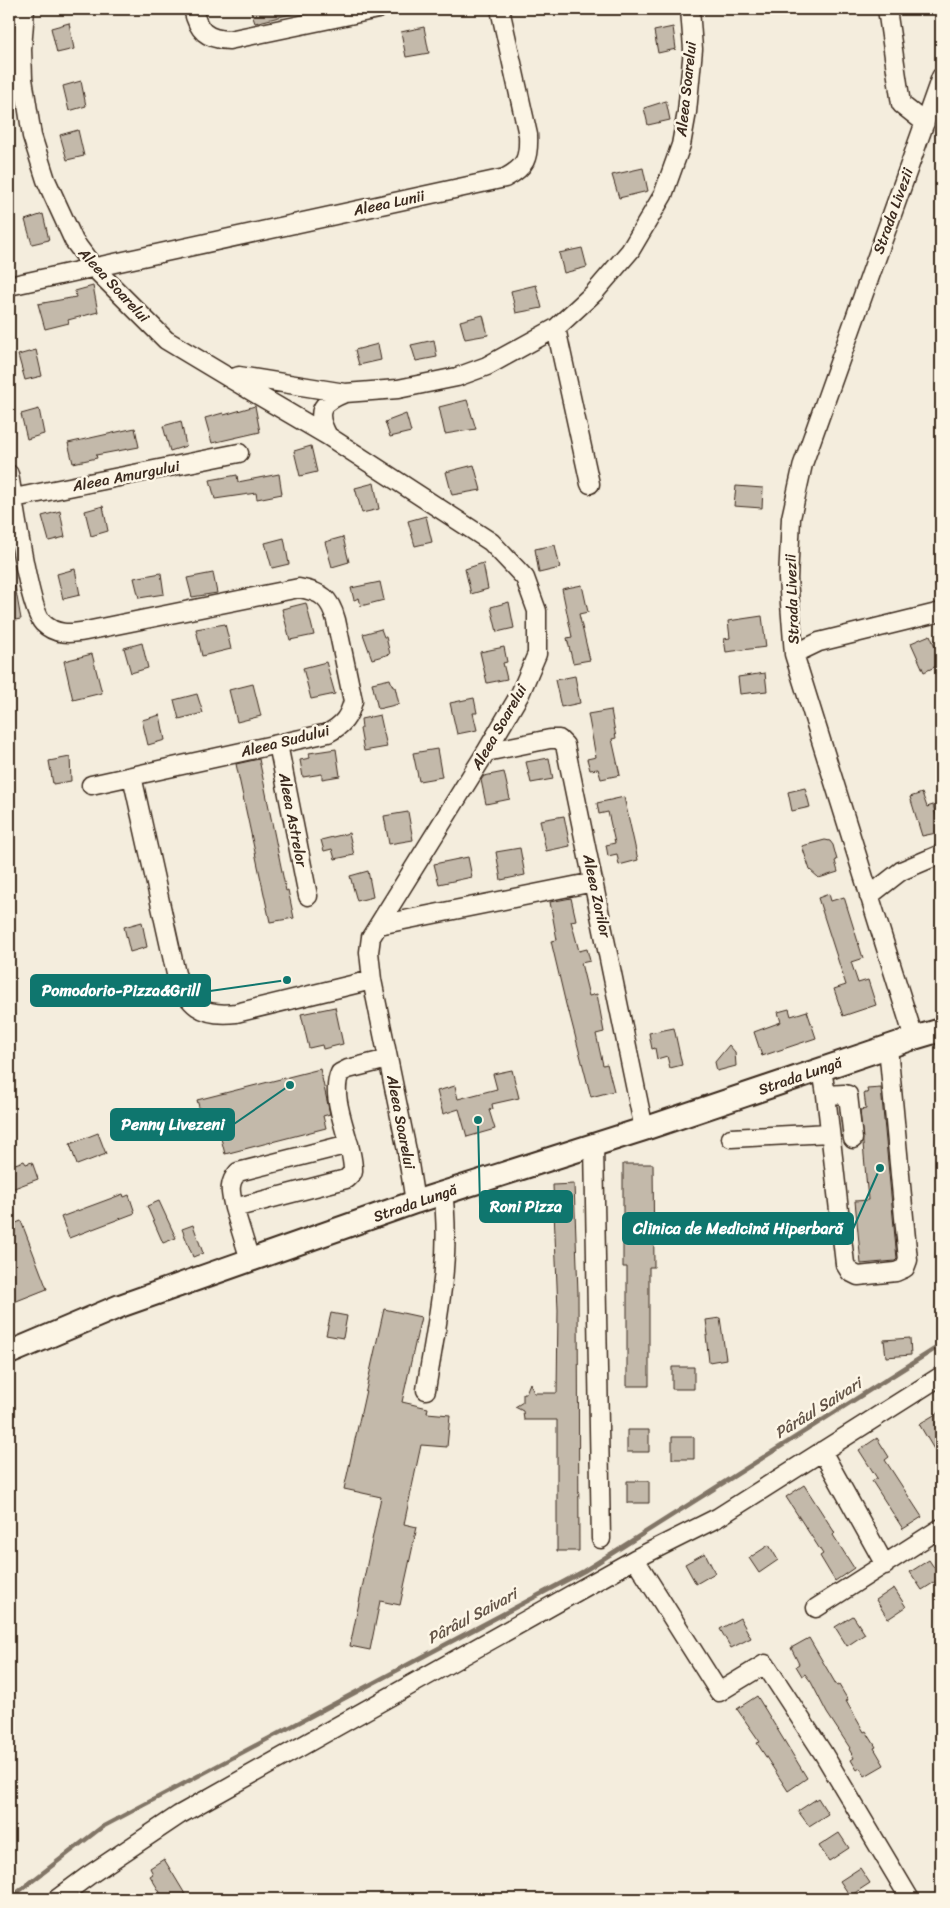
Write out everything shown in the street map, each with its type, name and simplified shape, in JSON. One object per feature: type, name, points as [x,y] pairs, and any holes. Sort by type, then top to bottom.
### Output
[{"type":"main road","name":"Strada Lungă","points":[[9,1353],[120,1306],[415,1202],[644,1129],[941,1030]]},
{"type":"street","name":"Aleea Soarelui","points":[[25,9],[22,49],[23,79],[32,136],[38,159],[58,210],[74,240],[94,268],[166,340],[328,436],[491,542],[525,578],[537,611],[537,654],[520,694],[371,937],[369,952],[372,980],[407,1151],[415,1202]]},
{"type":"street","points":[[193,9],[198,24],[206,35],[215,39],[229,40],[378,9]]},
{"type":"street","name":"Aleea Lunii","points":[[94,268],[505,178],[518,171],[525,162],[529,149],[528,134],[500,9]]},
{"type":"street","name":"Aleea Soarelui","points":[[231,379],[239,376],[345,393],[398,389],[457,377],[487,366],[556,328],[594,293],[630,251],[663,195],[681,145],[687,112],[693,48],[690,9]]},
{"type":"street","points":[[887,9],[900,104],[932,115]]},
{"type":"street","name":"Strada Livezii","points":[[914,1038],[794,654],[788,579],[791,518],[802,464],[932,115],[941,77]]},
{"type":"street","points":[[9,286],[94,268]]},
{"type":"street","points":[[556,328],[590,484]]},
{"type":"street","points":[[328,436],[320,422],[322,409],[330,399],[345,393]]},
{"type":"street","name":"Aleea Amurgului","points":[[14,498],[239,453]]},
{"type":"street","name":"Aleea Sudului","points":[[9,474],[32,598],[42,622],[60,633],[86,631],[299,588],[310,590],[324,597],[333,609],[336,620],[353,701],[350,712],[338,728],[328,733],[91,785]]},
{"type":"street","points":[[794,654],[819,642],[941,612]]},
{"type":"street","name":"Aleea Zorilor","points":[[486,752],[550,738],[559,739],[565,745],[644,1129]]},
{"type":"street","name":"Aleea Astrelor","points":[[278,744],[308,896]]},
{"type":"street","points":[[132,776],[176,974],[188,998],[198,1008],[222,1015],[236,1013],[372,980]]},
{"type":"street","points":[[869,896],[901,871],[941,854]]},
{"type":"street","points":[[378,925],[594,882]]},
{"type":"street","points":[[822,1069],[845,1264],[850,1272],[858,1276],[896,1272],[905,1268],[908,1260],[888,1047]]},
{"type":"street","points":[[234,1208],[346,1179],[353,1172],[349,1144],[336,1092],[336,1081],[340,1073],[348,1069],[388,1059]]},
{"type":"street","points":[[826,1094],[844,1094],[848,1096],[853,1139]]},
{"type":"street","points":[[731,1138],[830,1133]]},
{"type":"street","points":[[250,1260],[234,1208],[230,1189],[232,1178],[238,1172],[349,1144]]},
{"type":"street","points":[[594,1145],[602,1539]]},
{"type":"street","points":[[426,1390],[446,1255],[446,1217],[443,1193]]},
{"type":"street","points":[[57,1899],[179,1815],[635,1559],[717,1518],[941,1376]]},
{"type":"street","points":[[822,1451],[885,1565]]},
{"type":"street","points":[[816,1608],[941,1528]]},
{"type":"street","points":[[635,1559],[719,1692],[765,1664],[823,1753],[910,1899]]},
{"type":"building","points":[[250,9],[294,9],[295,13],[255,23]]},
{"type":"building","points":[[69,23],[74,49],[57,53],[51,28]]},
{"type":"building","points":[[424,27],[429,53],[406,57],[401,32]]},
{"type":"building","points":[[673,27],[676,49],[658,53],[654,31]]},
{"type":"building","points":[[81,81],[86,106],[69,111],[63,86]]},
{"type":"building","points":[[666,101],[670,120],[648,125],[644,108]]},
{"type":"building","points":[[78,130],[84,156],[67,160],[60,135]]},
{"type":"building","points":[[643,168],[648,191],[619,198],[612,175]]},
{"type":"building","points":[[43,214],[49,240],[32,244],[25,220]]},
{"type":"building","points":[[582,248],[587,267],[564,273],[559,253]]},
{"type":"building","points":[[536,285],[542,308],[516,313],[511,291]]},
{"type":"building","points":[[93,286],[98,312],[68,320],[69,323],[45,329],[38,304],[76,297],[75,291]]},
{"type":"building","points":[[483,315],[488,335],[465,339],[460,321]]},
{"type":"building","points":[[434,340],[437,357],[416,361],[411,345]]},
{"type":"building","points":[[378,344],[381,360],[359,365],[355,350]]},
{"type":"building","points":[[36,350],[42,376],[25,380],[18,355]]},
{"type":"building","points":[[467,400],[476,429],[445,434],[439,407]]},
{"type":"building","points":[[255,406],[260,432],[212,443],[205,418],[223,413],[224,415]]},
{"type":"building","points":[[39,409],[44,434],[27,439],[21,414]]},
{"type":"building","points":[[406,414],[411,432],[390,437],[385,422]]},
{"type":"building","points":[[181,421],[186,446],[170,451],[163,426]]},
{"type":"building","points":[[135,428],[139,447],[96,455],[97,458],[73,463],[68,443]]},
{"type":"building","points":[[311,446],[317,472],[300,476],[294,451]]},
{"type":"building","points":[[474,465],[481,490],[452,495],[446,472]]},
{"type":"building","points":[[279,474],[282,494],[257,499],[256,493],[215,499],[210,480],[237,475],[238,482]]},
{"type":"building","points":[[374,483],[379,509],[362,513],[355,488]]},
{"type":"building","points":[[736,486],[763,488],[762,508],[734,506]]},
{"type":"building","points":[[103,506],[108,531],[91,536],[85,511]]},
{"type":"building","points":[[60,511],[65,537],[49,541],[42,516]]},
{"type":"building","points":[[426,516],[432,542],[415,546],[408,521]]},
{"type":"building","points":[[343,537],[349,562],[332,567],[325,542]]},
{"type":"building","points":[[284,538],[289,564],[272,568],[265,543]]},
{"type":"building","points":[[555,545],[560,568],[539,573],[535,549]]},
{"type":"building","points":[[483,563],[488,589],[471,594],[465,569]]},
{"type":"building","points":[[75,569],[80,595],[63,599],[57,574]]},
{"type":"building","points":[[161,573],[164,594],[139,598],[134,578]]},
{"type":"building","points":[[213,573],[217,593],[192,597],[187,578]]},
{"type":"building","points":[[380,582],[384,600],[361,606],[359,598],[354,600],[351,588]]},
{"type":"building","points":[[582,585],[588,612],[579,614],[590,660],[573,663],[567,638],[572,637],[562,589]]},
{"type":"building","points":[[15,586],[21,619],[9,621],[9,587]]},
{"type":"building","points":[[509,602],[514,628],[497,632],[491,607]]},
{"type":"building","points":[[306,603],[314,635],[290,640],[282,609]]},
{"type":"building","points":[[762,616],[766,647],[726,652],[724,639],[730,638],[728,621]]},
{"type":"building","points":[[225,624],[231,649],[202,656],[196,629]]},
{"type":"building","points":[[381,629],[384,637],[386,637],[390,654],[372,659],[363,634]]},
{"type":"building","points":[[930,635],[941,664],[924,672],[911,643]]},
{"type":"building","points":[[142,643],[148,668],[131,673],[124,648]]},
{"type":"building","points":[[504,647],[507,662],[503,663],[507,679],[487,683],[480,652]]},
{"type":"building","points":[[92,654],[102,693],[73,700],[64,661]]},
{"type":"building","points":[[326,662],[335,694],[311,699],[303,668]]},
{"type":"building","points":[[765,673],[767,691],[740,694],[738,677]]},
{"type":"building","points":[[575,676],[580,703],[561,707],[555,680]]},
{"type":"building","points":[[390,679],[393,687],[395,687],[399,704],[378,709],[372,683]]},
{"type":"building","points":[[253,684],[261,716],[237,722],[229,690]]},
{"type":"building","points":[[197,694],[203,713],[179,719],[174,700]]},
{"type":"building","points":[[474,698],[477,713],[473,713],[477,730],[457,734],[450,703]]},
{"type":"building","points":[[611,710],[616,738],[612,739],[620,775],[601,779],[598,769],[590,770],[587,759],[596,757],[588,714]]},
{"type":"building","points":[[160,715],[165,740],[148,745],[142,720]]},
{"type":"building","points":[[380,715],[387,747],[364,751],[360,729],[362,728],[361,719]]},
{"type":"building","points":[[336,749],[340,776],[322,779],[322,774],[303,777],[300,760],[310,758],[309,753]]},
{"type":"building","points":[[437,749],[442,777],[419,781],[413,753]]},
{"type":"building","points":[[70,757],[71,781],[53,784],[49,761]]},
{"type":"building","points":[[549,758],[553,779],[531,783],[526,762]]},
{"type":"building","points":[[259,759],[286,891],[288,890],[294,918],[270,922],[236,764]]},
{"type":"building","points":[[504,772],[510,799],[486,804],[481,780],[484,776]]},
{"type":"building","points":[[805,788],[810,807],[792,811],[788,792]]},
{"type":"building","points":[[922,793],[927,807],[933,805],[941,832],[922,836],[910,797]]},
{"type":"building","points":[[624,797],[638,860],[619,865],[617,854],[608,856],[606,845],[615,843],[608,812],[599,814],[597,803]]},
{"type":"building","points":[[408,812],[413,840],[389,844],[384,816]]},
{"type":"building","points":[[564,816],[570,846],[546,851],[540,820]]},
{"type":"building","points":[[349,833],[354,855],[335,859],[332,849],[324,851],[321,840]]},
{"type":"building","points":[[825,840],[830,841],[833,845],[838,872],[819,878],[810,870],[802,846]]},
{"type":"building","points":[[520,848],[525,875],[501,880],[496,852]]},
{"type":"building","points":[[468,857],[472,877],[439,884],[434,864]]},
{"type":"building","points":[[368,871],[373,897],[357,901],[350,876]]},
{"type":"building","points":[[829,894],[831,901],[844,897],[863,958],[851,962],[858,983],[868,980],[876,1005],[843,1016],[834,989],[846,985],[818,898]]},
{"type":"building","points":[[571,898],[576,920],[571,921],[579,951],[587,949],[590,961],[581,963],[589,996],[597,994],[604,1032],[596,1034],[603,1065],[607,1064],[614,1091],[591,1097],[551,941],[557,940],[550,902]]},
{"type":"building","points":[[142,922],[147,947],[130,952],[124,927]]},
{"type":"building","points":[[335,1007],[343,1044],[323,1049],[322,1045],[309,1048],[301,1014]]},
{"type":"building","points":[[789,1009],[791,1016],[807,1011],[816,1038],[762,1056],[754,1032],[781,1022],[778,1012]]},
{"type":"building","points":[[674,1028],[682,1065],[670,1068],[667,1056],[657,1059],[655,1048],[652,1049],[649,1033]]},
{"type":"building","points":[[729,1045],[735,1052],[736,1066],[717,1071],[715,1062]]},
{"type":"building","points":[[320,1069],[330,1114],[323,1116],[326,1128],[225,1154],[214,1111],[201,1114],[197,1100]]},
{"type":"building","points":[[512,1070],[519,1098],[492,1104],[493,1109],[489,1110],[495,1129],[467,1137],[459,1109],[443,1114],[437,1091],[455,1086],[458,1099],[497,1089],[493,1074]]},
{"type":"building","points":[[881,1088],[897,1259],[895,1261],[861,1264],[855,1201],[868,1200],[860,1110],[866,1109],[864,1093],[868,1093],[867,1089]]},
{"type":"building","points":[[98,1133],[106,1154],[77,1165],[70,1144]]},
{"type":"building","points":[[24,1161],[26,1164],[32,1162],[38,1179],[9,1190],[9,1166]]},
{"type":"building","points":[[623,1164],[653,1164],[654,1267],[649,1267],[649,1386],[627,1386],[627,1267],[623,1267]]},
{"type":"building","points":[[574,1184],[578,1293],[579,1551],[557,1551],[557,1420],[524,1420],[523,1411],[515,1407],[523,1402],[523,1393],[526,1393],[530,1383],[534,1393],[557,1393],[558,1310],[553,1185]]},
{"type":"building","points":[[123,1194],[124,1197],[129,1195],[135,1213],[69,1238],[61,1217]]},
{"type":"building","points":[[159,1201],[176,1238],[163,1243],[147,1206]]},
{"type":"building","points":[[21,1221],[47,1289],[9,1304],[9,1226]]},
{"type":"building","points":[[193,1225],[203,1253],[193,1257],[182,1229]]},
{"type":"building","points":[[384,1309],[421,1317],[402,1402],[428,1408],[427,1413],[450,1415],[447,1447],[421,1445],[404,1524],[417,1527],[400,1605],[380,1601],[370,1650],[350,1646],[381,1497],[344,1489]]},
{"type":"building","points":[[331,1313],[347,1316],[343,1338],[326,1335]]},
{"type":"building","points":[[720,1318],[726,1359],[709,1362],[706,1320]]},
{"type":"building","points":[[910,1338],[911,1355],[886,1357],[884,1340]]},
{"type":"building","points":[[672,1367],[694,1367],[694,1389],[672,1389]]},
{"type":"building","points":[[941,1411],[941,1461],[919,1424]]},
{"type":"building","points":[[627,1430],[649,1430],[649,1452],[627,1452]]},
{"type":"building","points":[[672,1437],[694,1437],[694,1459],[672,1459]]},
{"type":"building","points":[[877,1438],[889,1457],[885,1460],[922,1517],[903,1529],[872,1481],[877,1478],[859,1450]]},
{"type":"building","points":[[627,1481],[649,1481],[649,1503],[627,1503]]},
{"type":"building","points":[[804,1485],[835,1533],[833,1535],[854,1568],[835,1581],[820,1556],[823,1554],[786,1497]]},
{"type":"building","points":[[769,1545],[778,1560],[759,1573],[749,1558]]},
{"type":"building","points":[[705,1553],[715,1573],[696,1584],[685,1564]]},
{"type":"building","points":[[929,1560],[941,1578],[922,1590],[910,1572]]},
{"type":"building","points":[[894,1588],[906,1607],[888,1619],[876,1600]]},
{"type":"building","points":[[853,1616],[865,1634],[847,1646],[835,1627]]},
{"type":"building","points":[[740,1618],[751,1638],[731,1648],[720,1629]]},
{"type":"building","points":[[809,1638],[837,1686],[839,1685],[848,1700],[846,1701],[864,1732],[866,1731],[876,1747],[874,1748],[884,1765],[865,1776],[860,1768],[857,1770],[851,1760],[854,1758],[850,1748],[827,1713],[811,1682],[805,1674],[802,1676],[796,1666],[799,1664],[791,1648]]},
{"type":"building","points":[[757,1696],[807,1778],[788,1791],[757,1743],[760,1742],[737,1709]]},
{"type":"building","points":[[818,1798],[828,1814],[809,1826],[798,1811]]},
{"type":"building","points":[[839,1833],[849,1848],[829,1861],[819,1846]]},
{"type":"building","points":[[164,1859],[188,1899],[164,1899],[150,1876],[153,1874],[150,1868]]},
{"type":"building","points":[[860,1868],[870,1883],[850,1896],[840,1881]]},
{"type":"waterway","name":"Pârâul Saivari","points":[[9,1899],[102,1827],[584,1571],[941,1345]]},
{"type":"place","name":"Pomodorio-Pizza&Grill","points":[[287,980]]},
{"type":"place","name":"Penny Livezeni","points":[[290,1085]]},
{"type":"place","name":"Roni Pizza","points":[[478,1120]]},
{"type":"place","name":"Clinica de Medicină Hiperbară","points":[[880,1168]]}]
